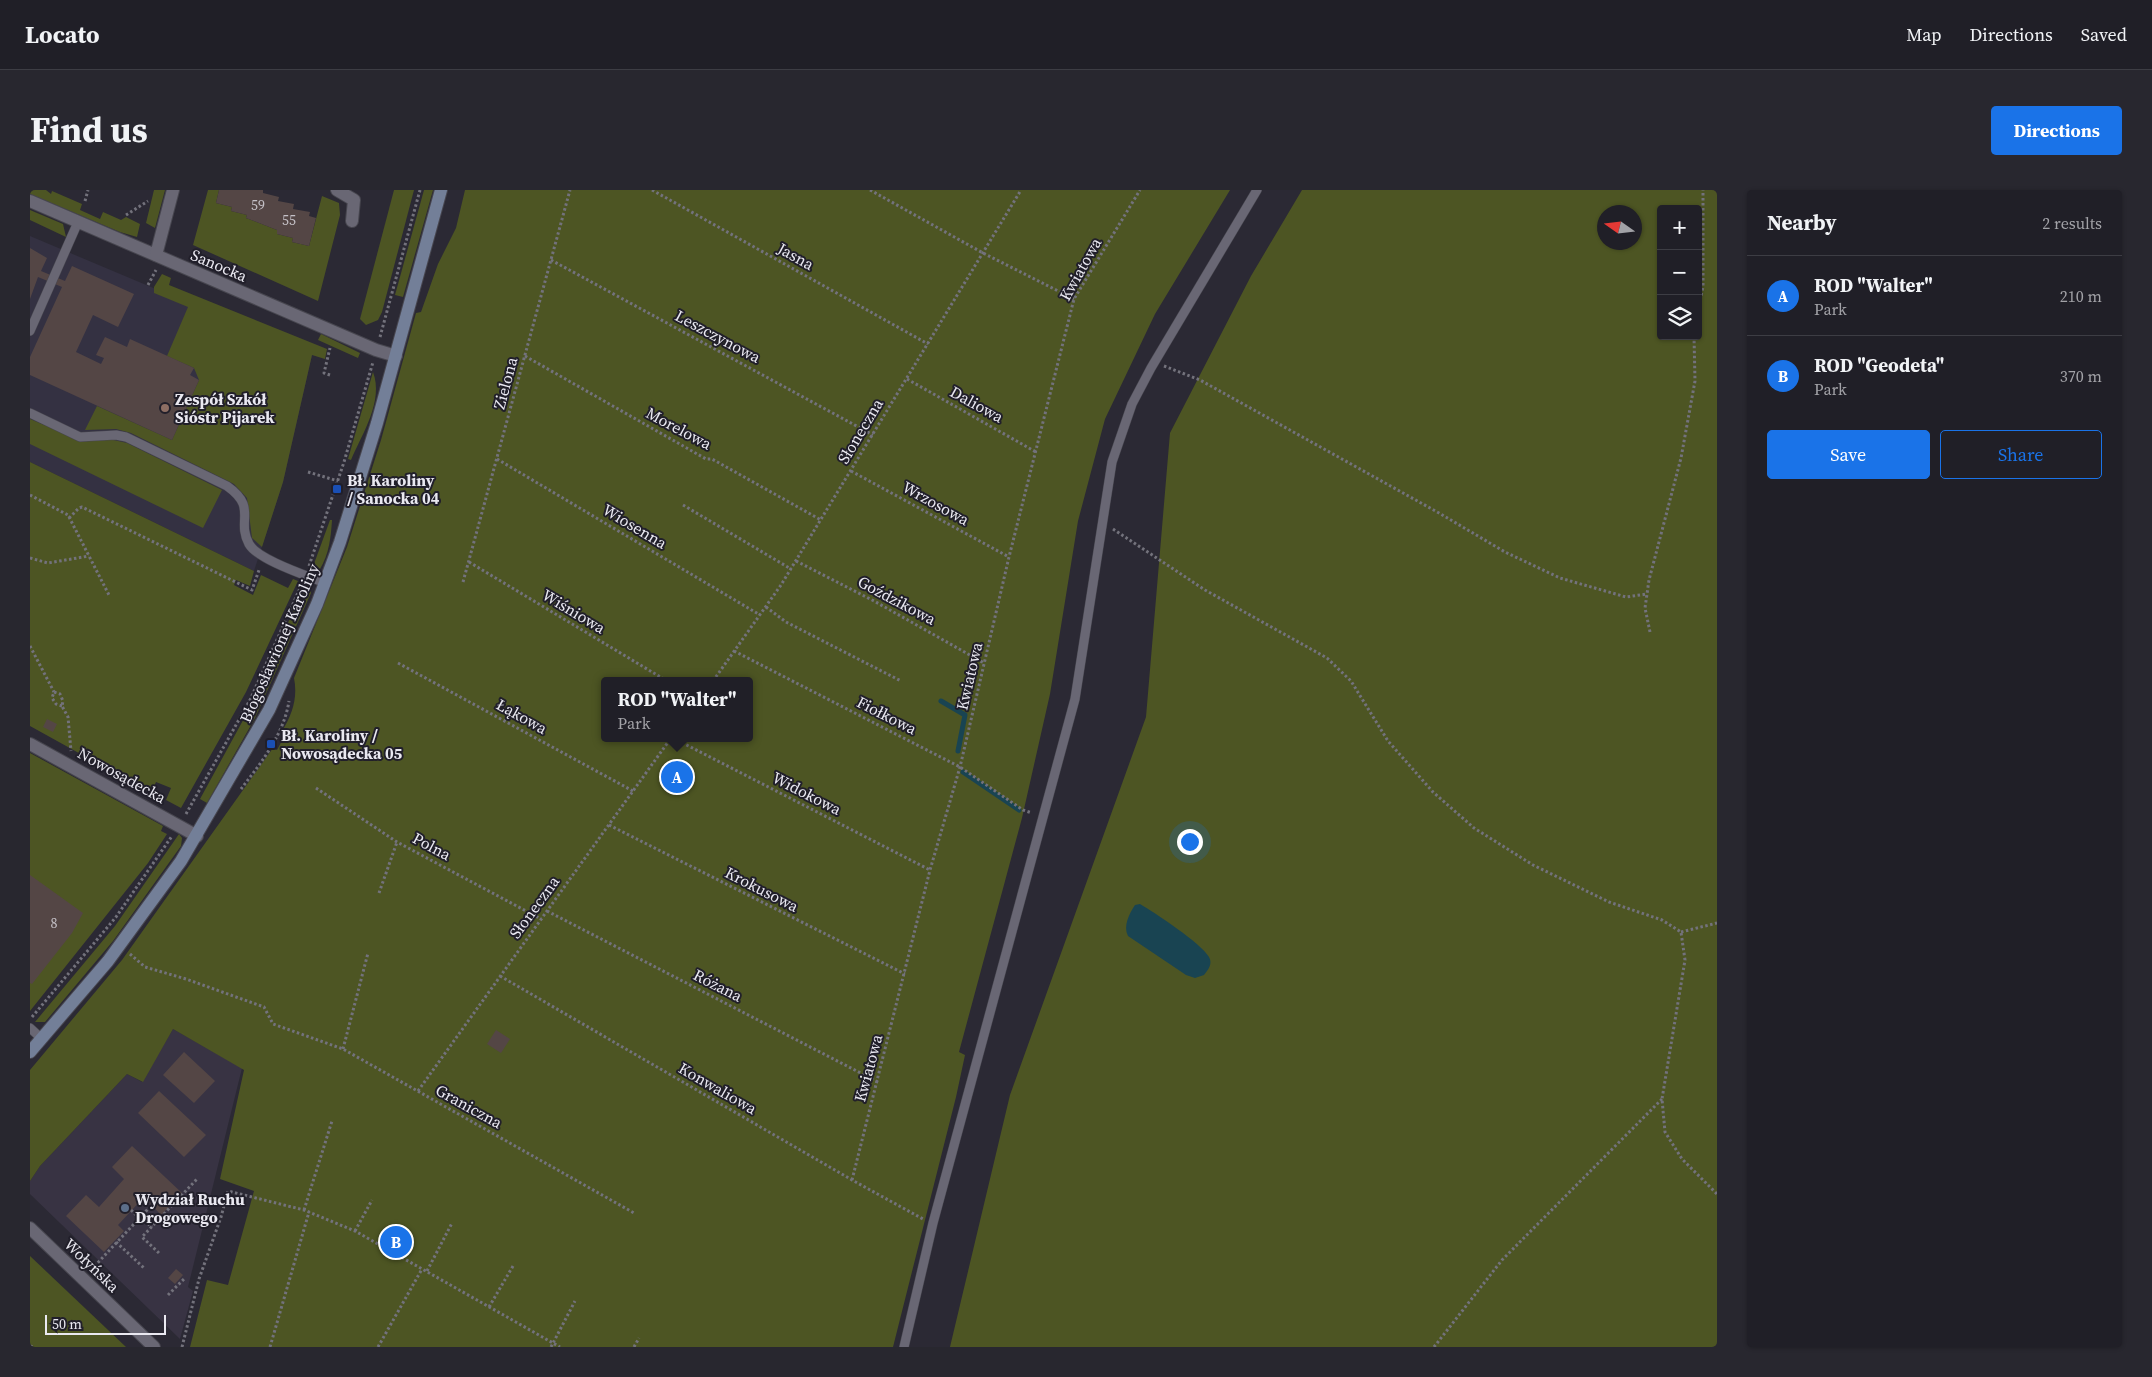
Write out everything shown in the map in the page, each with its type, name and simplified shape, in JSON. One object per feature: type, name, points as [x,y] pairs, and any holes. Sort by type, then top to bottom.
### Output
[{"type":"street","points":[[156,255],[173,190]]},
{"type":"street","points":[[337,190],[354,200],[352,221]]},
{"type":"street","name":"Błogosławionej Karoliny","points":[[30,1052],[120,945],[197,836],[269,710],[325,583],[355,497],[441,190]]},
{"type":"street","name":"Sanocka","points":[[30,202],[376,350],[396,356]]},
{"type":"street","name":"Nowosądecka","points":[[30,744],[197,836]]},
{"type":"street","name":"Wołyńska","points":[[30,1228],[154,1347]]},
{"type":"lane","points":[[904,1347],[933,1223],[1075,699],[1112,462],[1132,404],[1154,362],[1257,190]]},
{"type":"lane","points":[[30,331],[78,222]]},
{"type":"lane","points":[[30,413],[80,436],[116,435],[126,437],[227,486],[239,494],[243,501],[245,535],[254,550],[325,583]]},
{"type":"lane","points":[[30,1028],[42,1039]]},
{"type":"path","points":[[85,201],[88,190]]},
{"type":"path","points":[[383,325],[420,190]]},
{"type":"path","name":"Zielona","points":[[463,582],[570,190]]},
{"type":"path","name":"Jasna","points":[[652,190],[928,344]]},
{"type":"path","points":[[870,190],[983,253],[1074,299]]},
{"type":"path","name":"Słoneczna","points":[[716,677],[791,569],[1021,190]]},
{"type":"path","name":"Kwiatowa","points":[[852,1180],[930,870],[960,767],[1009,558],[1074,299],[1140,190]]},
{"type":"path","points":[[1701,295],[1703,287],[1703,190]]},
{"type":"path","points":[[126,215],[148,201]]},
{"type":"path","name":"Leszczynowa","points":[[551,260],[873,434]]},
{"type":"path","points":[[148,285],[154,273]]},
{"type":"path","points":[[1650,632],[1645,608],[1649,580],[1681,458],[1692,400],[1695,381],[1694,340]]},
{"type":"path","points":[[330,348],[324,373],[330,375]]},
{"type":"path","name":"Morelowa","points":[[525,356],[706,459],[712,459],[821,520]]},
{"type":"path","points":[[1154,362],[1200,380],[1439,513],[1504,552],[1560,578],[1626,598],[1647,594]]},
{"type":"path","points":[[30,1020],[116,917],[179,826],[250,700],[278,641],[305,575],[338,481],[371,368]]},
{"type":"path","name":"Daliowa","points":[[906,379],[1036,452]]},
{"type":"path","name":"Wiosenna","points":[[497,459],[760,615]]},
{"type":"path","name":"Wrzosowa","points":[[850,471],[1009,558]]},
{"type":"path","points":[[308,472],[338,481]]},
{"type":"path","points":[[30,495],[69,518],[109,595]]},
{"type":"path","points":[[683,505],[791,569]]},
{"type":"path","points":[[69,518],[82,507],[252,590],[259,570],[266,573]]},
{"type":"path","points":[[1102,522],[1206,590],[1327,658],[1351,681],[1388,741],[1433,792],[1474,828],[1533,866],[1609,902],[1662,920],[1681,932],[1717,923]]},
{"type":"path","points":[[30,558],[48,563],[89,556]]},
{"type":"path","name":"Goździkowa","points":[[796,561],[984,663]]},
{"type":"path","name":"Wiśniowa","points":[[468,562],[660,677]]},
{"type":"path","points":[[766,607],[786,622],[900,681]]},
{"type":"path","points":[[30,646],[54,692],[52,698],[56,704],[62,706],[68,718],[71,751]]},
{"type":"path","name":"Fiołkowa","points":[[734,651],[960,767],[1023,810]]},
{"type":"path","name":"Łąkowa","points":[[398,663],[633,791]]},
{"type":"path","points":[[239,791],[263,760],[287,716],[290,695]]},
{"type":"path","name":"Słoneczna","points":[[418,1091],[669,742]]},
{"type":"path","name":"Widokowa","points":[[680,742],[930,870]]},
{"type":"path","name":"Polna","points":[[316,788],[397,842],[542,919]]},
{"type":"path","name":"Krokusowa","points":[[609,825],[905,974]]},
{"type":"path","points":[[380,893],[397,842]]},
{"type":"path","name":"Różana","points":[[547,911],[878,1082]]},
{"type":"path","points":[[1681,932],[1685,960],[1662,1099],[1665,1132],[1682,1159],[1717,1194]]},
{"type":"path","name":"Graniczna","points":[[120,945],[145,967],[186,979],[264,1007],[273,1024],[288,1031],[343,1049],[634,1213]]},
{"type":"path","points":[[343,1049],[368,953]]},
{"type":"path","name":"Konwaliowa","points":[[500,976],[852,1180],[925,1220]]},
{"type":"path","points":[[1434,1347],[1502,1260],[1662,1099]]},
{"type":"path","points":[[304,1210],[332,1120]]},
{"type":"path","points":[[159,1253],[142,1237],[197,1179]]},
{"type":"path","points":[[182,1347],[199,1279],[228,1191],[304,1210],[355,1231],[422,1268],[552,1345],[560,1347]]},
{"type":"path","points":[[355,1231],[372,1200]]},
{"type":"path","points":[[91,1270],[148,1209]]},
{"type":"path","points":[[131,1210],[152,1227]]},
{"type":"path","points":[[270,1347],[309,1212]]},
{"type":"path","points":[[427,1271],[452,1223]]},
{"type":"path","points":[[116,1242],[144,1268]]},
{"type":"path","points":[[489,1307],[512,1266]]},
{"type":"path","points":[[378,1347],[422,1268]]},
{"type":"path","points":[[168,1296],[185,1278]]},
{"type":"path","points":[[552,1345],[575,1301]]},
{"type":"path","points":[[634,1347],[639,1338]]},
{"type":"shaded area","name":"Zespół Szkół Sióstr Pijarek","points":[[30,236],[312,355],[283,482],[254,571],[30,462]]},
{"type":"shaded area","points":[[173,1029],[242,1068],[188,1287],[193,1291],[180,1339],[30,1194],[30,1181],[40,1166],[127,1074],[142,1082]]},
{"type":"green space","points":[[30,190],[46,190],[51,194],[52,191],[82,204],[80,210],[100,219],[103,212],[121,220],[126,217],[140,224],[137,237],[120,232],[30,194]]},
{"type":"green space","points":[[154,190],[165,190],[155,228],[146,223]]},
{"type":"green space","points":[[208,190],[219,190],[216,203],[232,207],[231,211],[247,215],[246,218],[277,230],[277,234],[293,238],[292,242],[309,246],[322,196],[339,203],[340,215],[318,301],[193,245]]},
{"type":"green space","points":[[394,190],[414,190],[382,312],[378,320],[366,325],[360,319]]},
{"type":"green space","points":[[424,190],[433,190],[403,297],[395,295]]},
{"type":"green space","points":[[465,190],[1230,190],[1155,314],[1105,419],[1078,521],[1050,694],[1022,818],[959,1052],[965,1055],[956,1097],[893,1347],[190,1347],[207,1280],[228,1285],[254,1191],[220,1179],[244,1070],[173,1029],[143,1082],[127,1074],[40,1166],[30,1181],[30,1070],[122,960],[273,748],[277,750],[285,735],[282,731],[289,719],[295,699],[294,678],[347,547],[381,440],[416,313],[421,312],[438,264],[456,228]]},
{"type":"green space","points":[[1302,190],[1717,190],[1717,1347],[950,1347],[1010,1095],[1146,717],[1170,433],[1251,276]]},
{"type":"green space","points":[[30,210],[63,224],[66,237],[30,220]]},
{"type":"green space","points":[[162,274],[171,278],[169,285],[327,349],[325,359],[312,355],[283,482],[262,547],[252,538],[247,498],[234,484],[131,433],[116,429],[85,430],[97,406],[172,440],[199,380],[194,368],[167,356],[188,307],[154,293],[154,287]]},
{"type":"green space","points":[[321,334],[360,353],[358,358],[318,340]]},
{"type":"green space","points":[[373,372],[376,383],[374,406],[351,460],[348,459]]},
{"type":"green space","points":[[30,419],[83,441],[109,439],[127,443],[222,490],[203,528],[30,444]]},
{"type":"green space","points":[[30,462],[254,571],[250,586],[236,580],[234,585],[253,595],[261,575],[288,588],[293,579],[298,581],[246,692],[181,808],[166,800],[171,788],[156,782],[151,793],[30,726]]},
{"type":"green space","points":[[330,520],[332,520],[331,533],[326,557],[320,569],[311,572]]},
{"type":"green space","points":[[307,581],[311,587],[311,593],[255,718],[207,803],[200,799],[247,713]]},
{"type":"green space","points":[[30,753],[163,826],[161,831],[167,834],[148,863],[30,1011]]},
{"type":"green space","points":[[179,834],[182,838],[181,846],[113,941],[45,1022],[35,1022],[115,926]]},
{"type":"green space","points":[[30,1256],[126,1347],[30,1347]]},
{"type":"water","points":[[1140,904],[1177,929],[1204,951],[1209,957],[1210,967],[1204,975],[1195,978],[1186,975],[1128,936],[1126,924],[1129,916],[1135,905]]},
{"type":"building","points":[[219,190],[263,190],[263,193],[279,197],[278,201],[294,204],[293,209],[310,212],[309,216],[316,218],[309,246],[292,242],[293,238],[277,234],[277,230],[246,218],[247,215],[231,211],[232,207],[216,203]]},
{"type":"building","points":[[30,248],[47,258],[41,271],[65,281],[72,266],[134,294],[118,327],[93,315],[76,352],[101,364],[104,358],[96,355],[105,337],[127,347],[130,339],[194,368],[190,375],[199,380],[172,440],[30,375],[30,357],[62,287],[38,277],[30,299]]},
{"type":"building","points":[[47,719],[57,724],[53,732],[43,727]]},
{"type":"building","points":[[30,875],[83,913],[72,933],[32,984],[30,983]]},
{"type":"building","points":[[496,1030],[510,1039],[501,1053],[487,1044]]},
{"type":"building","points":[[184,1052],[215,1081],[194,1103],[163,1075]]},
{"type":"building","points":[[159,1091],[206,1135],[184,1157],[138,1113]]},
{"type":"building","points":[[132,1146],[182,1193],[161,1215],[144,1197],[118,1225],[124,1231],[104,1252],[66,1216],[86,1195],[99,1207],[124,1179],[112,1167]]},
{"type":"building","points":[[176,1269],[183,1275],[175,1284],[168,1278]]},
{"type":"waterway","points":[[941,701],[965,715],[958,751]]},
{"type":"waterway","points":[[963,772],[1019,810]]},
{"type":"place","name":"Zespół Szkół Sióstr Pijarek","points":[[165,408]]},
{"type":"place","name":"Bł. Karoliny / Sanocka 04","points":[[337,489]]},
{"type":"place","name":"Bł. Karoliny / Nowosądecka 05","points":[[271,744]]},
{"type":"place","name":"ROD \"Walter\"","points":[[677,777]]},
{"type":"place","name":"Wydział Ruchu Drogowego","points":[[125,1208]]},
{"type":"place","name":"ROD \"Geodeta\"","points":[[396,1242]]}]
